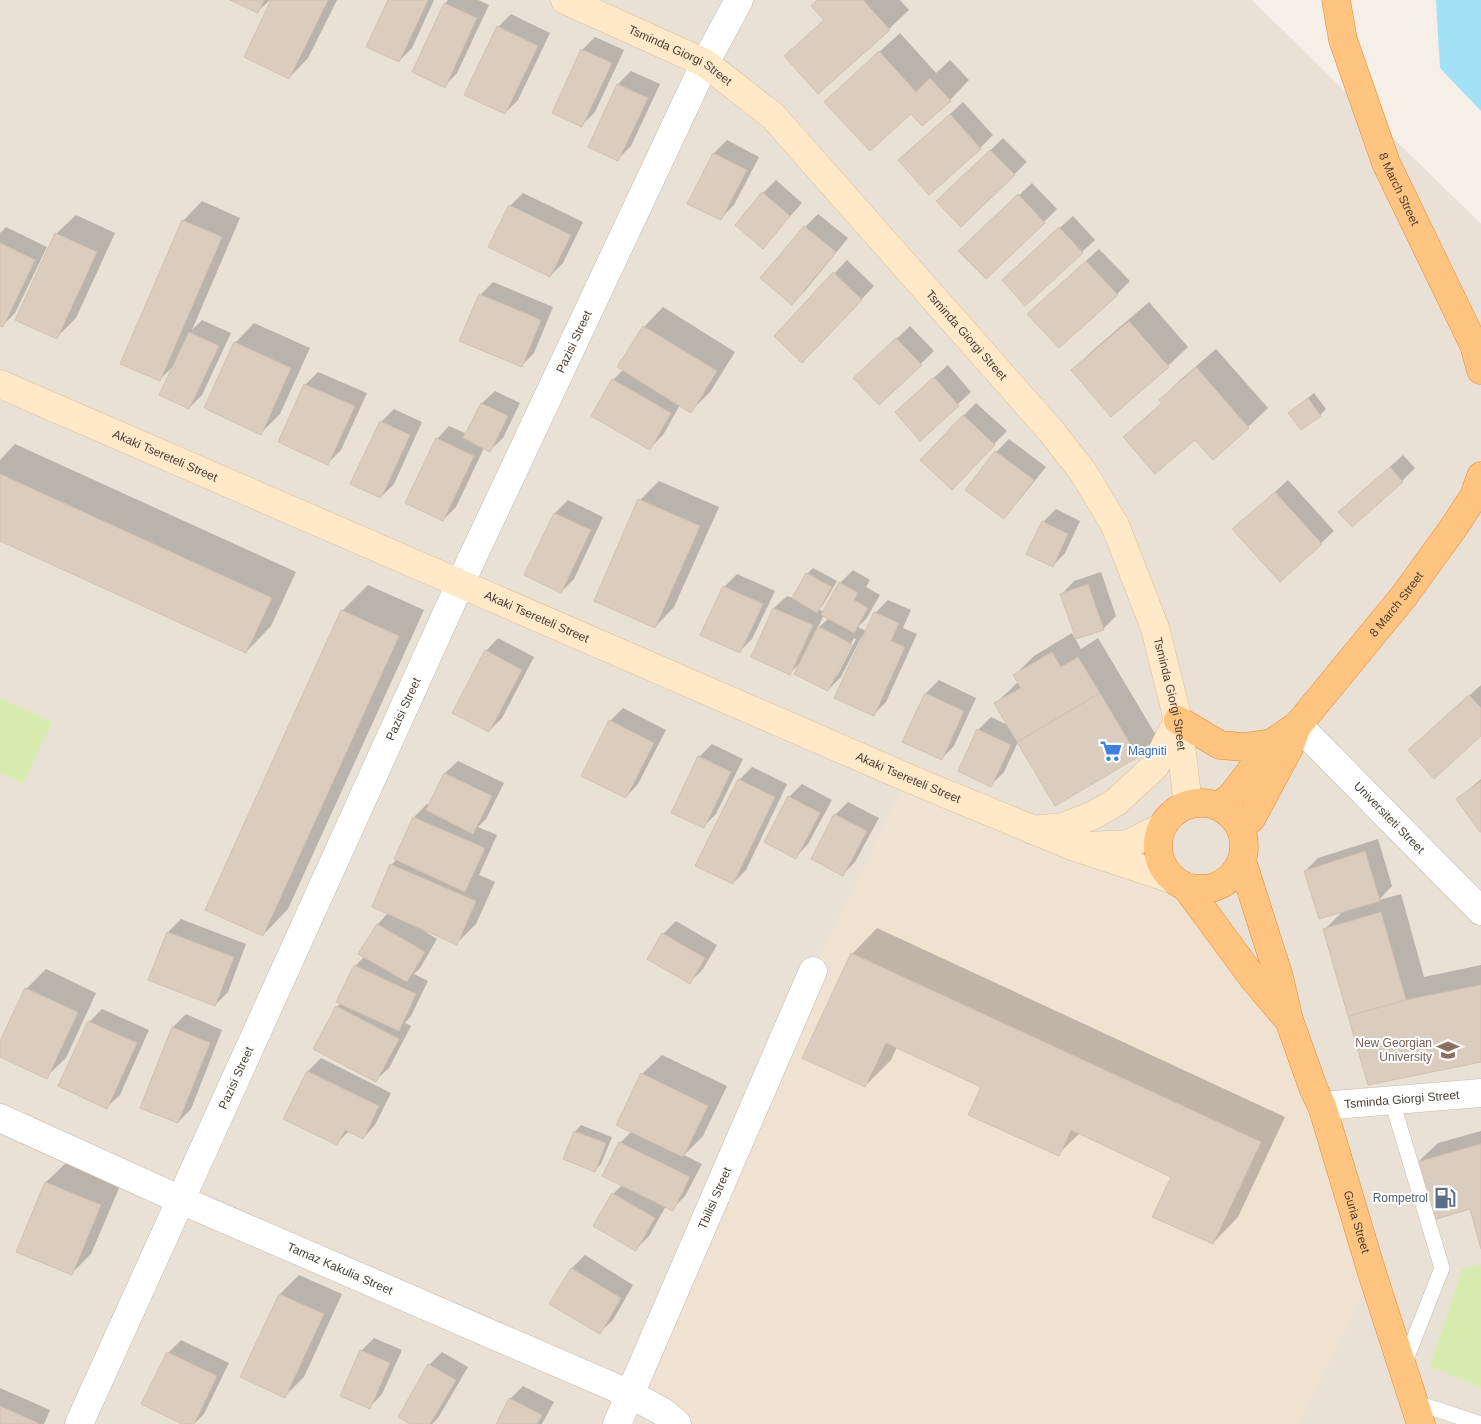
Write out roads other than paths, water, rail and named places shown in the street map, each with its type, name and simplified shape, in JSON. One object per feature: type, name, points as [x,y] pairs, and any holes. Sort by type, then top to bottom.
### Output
[{"type":"highway","name":"8 March Street","points":[[1336,0],[1343,40],[1386,163],[1474,345],[1481,370]]},
{"type":"highway","name":"8 March Street","points":[[1218,806],[1231,797],[1272,743],[1298,725],[1404,596],[1474,496],[1481,476]]},
{"type":"highway","points":[[1178,720],[1220,745],[1244,748],[1272,743]]},
{"type":"highway","name":"8 March Street","points":[[1239,824],[1251,819],[1289,748],[1298,725]]},
{"type":"highway","points":[[1209,803],[1218,806],[1239,824],[1244,836],[1242,861],[1235,873],[1226,882],[1213,888],[1200,890],[1179,883],[1164,871],[1160,860],[1157,849],[1158,837],[1162,827],[1168,817],[1188,804],[1209,803]]},
{"type":"highway","name":"Guria Street","points":[[1242,861],[1279,977],[1289,1020],[1314,1090],[1322,1106],[1372,1273],[1417,1413]]},
{"type":"highway","name":"Guria Street","points":[[1179,883],[1253,978],[1289,1020]]},
{"type":"main road","name":"Tsminda Giorgi Street","points":[[565,0],[705,64],[773,116],[1051,431],[1083,472],[1115,525],[1155,628],[1178,720],[1188,804]]},
{"type":"main road","name":"Akaki Tsereteli Street","points":[[0,384],[1031,830],[1179,883]]},
{"type":"main road","points":[[1031,830],[1063,827],[1094,815],[1116,802],[1155,766],[1178,720]]},
{"type":"main road","name":"Akaki Tsereteli Street","points":[[1075,847],[1129,844],[1162,827]]},
{"type":"street","name":"Pazisi Street","points":[[79,1424],[460,584],[705,64],[739,0]]},
{"type":"street","name":"Universiteti Street","points":[[1298,725],[1481,911]]},
{"type":"street","name":"Tbilisi Street","points":[[617,1424],[813,971]]},
{"type":"street","name":"Tsminda Giorgi Street","points":[[1322,1106],[1481,1093]]},
{"type":"street","name":"Tamaz Kakulia Street","points":[[0,1118],[180,1200],[630,1394],[663,1412],[677,1424]]},
{"type":"lane","points":[[1392,1101],[1442,1268],[1403,1369]]},
{"type":"lane","points":[[1417,1413],[1481,1424]]},
{"type":"water","points":[[1436,0],[1481,0],[1481,111],[1440,68]]},
{"type":"place","name":"Magniti","points":[[1111,751]]},
{"type":"place","name":"New Georgian University","points":[[1448,1050]]},
{"type":"place","name":"Rompetrol","points":[[1445,1198]]}]
